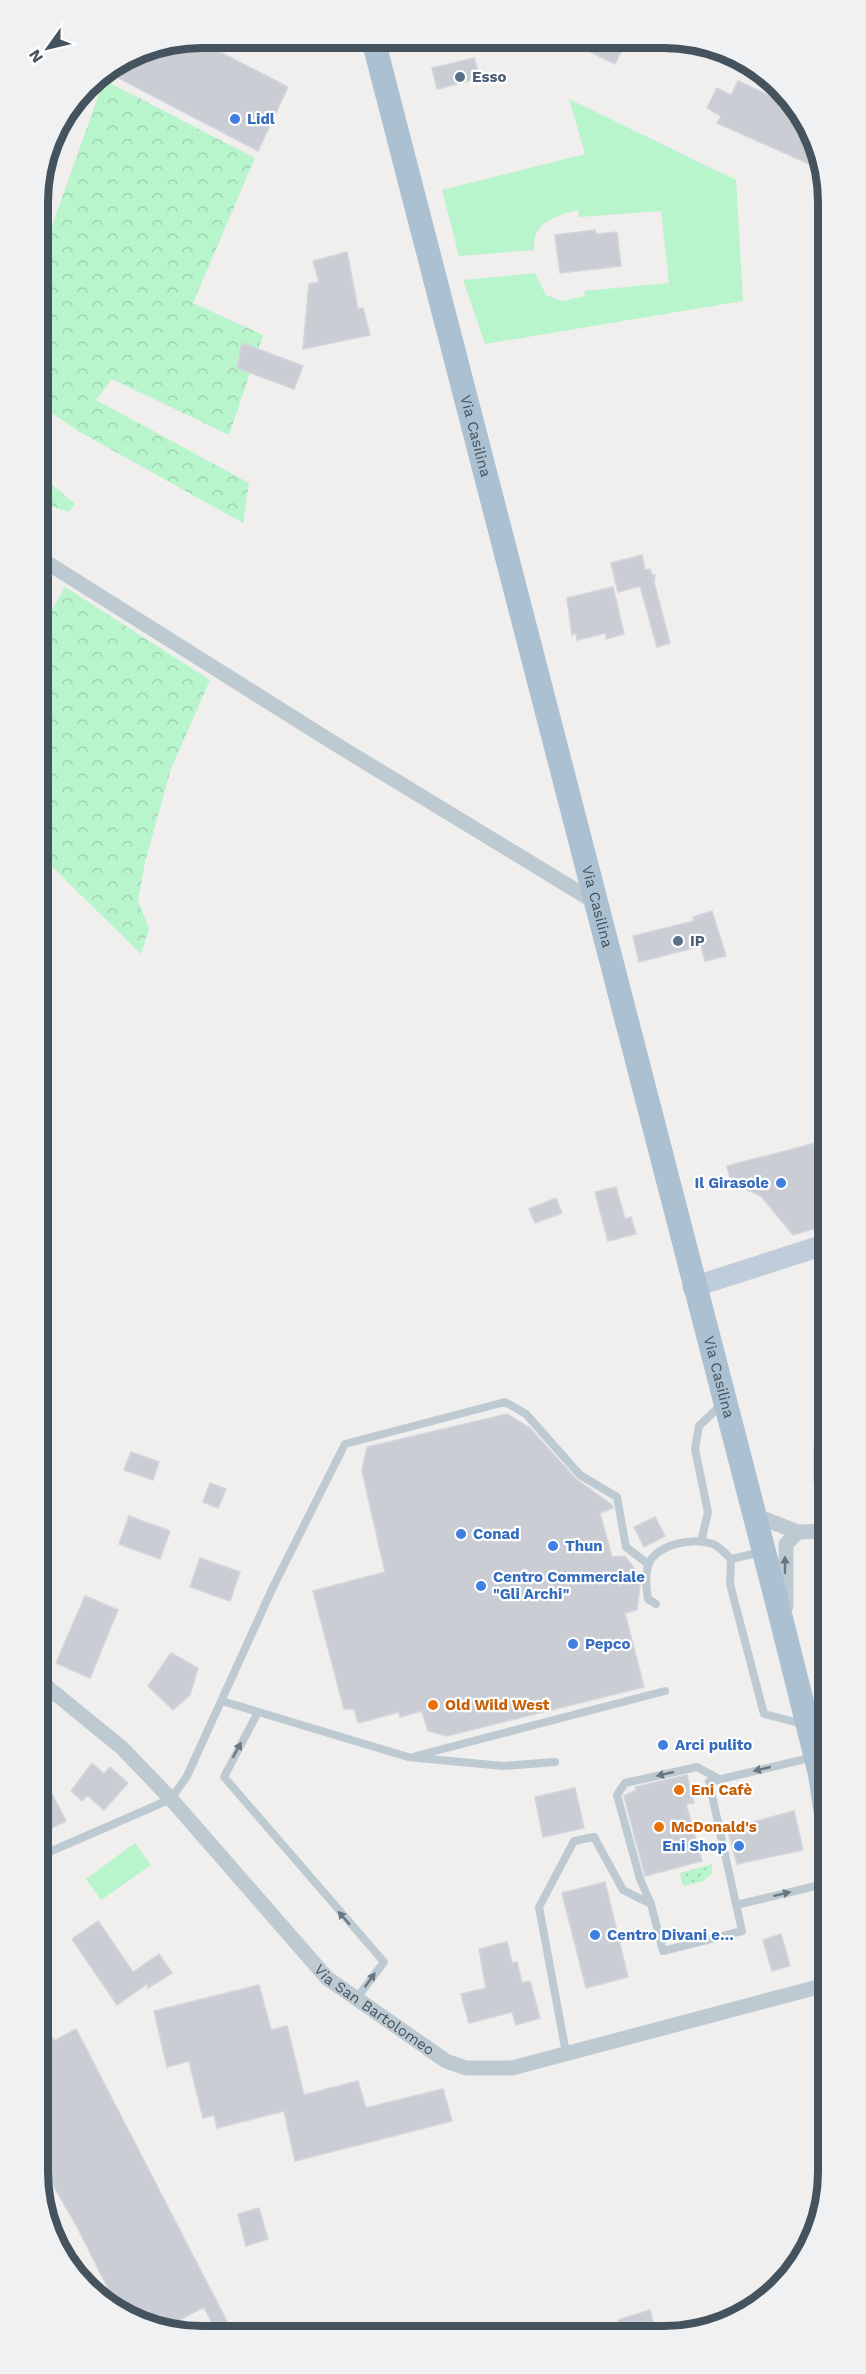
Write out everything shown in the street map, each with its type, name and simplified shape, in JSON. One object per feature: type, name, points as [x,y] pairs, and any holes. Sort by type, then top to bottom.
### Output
[{"type":"main road","name":"Via Casilina","points":[[375,48],[693,1287],[818,1762]]},
{"type":"street","points":[[48,563],[337,745],[595,902]]},
{"type":"street","points":[[693,1287],[818,1247]]},
{"type":"street","points":[[754,1515],[798,1533],[818,1532]]},
{"type":"street","points":[[787,1644],[784,1558],[786,1544],[798,1533]]},
{"type":"street","name":"Via San Bartolomeo","points":[[48,1688],[122,1748],[171,1799],[327,1978],[426,2050],[446,2061],[466,2068],[512,2068],[818,1986]]},
{"type":"lane","points":[[48,1853],[171,1799],[187,1776],[273,1587],[345,1444],[505,1402],[526,1414],[580,1475],[617,1497],[627,1547],[648,1564]]},
{"type":"lane","points":[[701,1542],[708,1512],[695,1449],[699,1426],[724,1402]]},
{"type":"lane","points":[[656,1604],[648,1599],[645,1584],[648,1564],[664,1550],[680,1541],[701,1542],[715,1545],[731,1559]]},
{"type":"lane","points":[[731,1559],[764,1551]]},
{"type":"lane","points":[[731,1559],[730,1584],[764,1714],[807,1725]]},
{"type":"lane","points":[[408,1757],[665,1691]]},
{"type":"lane","points":[[222,1701],[408,1757],[503,1766],[555,1762]]},
{"type":"lane","points":[[258,1712],[224,1777],[384,1962],[356,1999]]},
{"type":"lane","points":[[719,1779],[697,1767],[625,1783],[616,1795],[640,1879],[651,1904],[663,1952],[742,1931],[709,1782],[719,1779],[818,1772]]},
{"type":"lane","points":[[566,2053],[539,1907],[574,1840],[594,1837],[622,1890],[651,1904]]},
{"type":"lane","points":[[736,1905],[818,1885]]},
{"type":"green space","points":[[107,81],[255,158],[193,303],[263,335],[229,435],[112,379],[96,400],[249,483],[243,523],[78,431],[48,410],[48,237],[102,85]]},
{"type":"green space","points":[[569,99],[736,180],[743,301],[485,344],[463,280],[535,273],[546,295],[562,301],[585,296],[584,291],[669,283],[661,211],[579,217],[578,210],[553,218],[541,227],[534,240],[534,250],[459,256],[442,190],[585,154]]},
{"type":"green space","points":[[48,481],[75,504],[69,512],[48,505]]},
{"type":"green space","points":[[65,587],[210,680],[171,769],[145,862],[138,901],[149,928],[141,954],[48,863],[48,617]]},
{"type":"green space","points":[[135,1843],[151,1865],[101,1900],[86,1879]]},
{"type":"green space","points":[[712,1864],[712,1873],[703,1881],[683,1886],[680,1873]]},
{"type":"building","name":"Lidl","points":[[212,48],[288,87],[258,151],[114,76],[152,56],[182,49]]},
{"type":"building","points":[[582,48],[623,48],[615,64]]},
{"type":"building","name":"Esso","points":[[474,58],[480,78],[437,89],[432,68]]},
{"type":"building","points":[[738,81],[779,100],[797,125],[810,152],[813,166],[717,123],[721,116],[707,108],[717,88],[731,95]]},
{"type":"building","points":[[595,230],[596,234],[617,232],[621,266],[560,273],[555,235]]},
{"type":"building","points":[[347,252],[358,309],[363,308],[370,335],[303,349],[309,284],[319,282],[313,261]]},
{"type":"building","points":[[242,343],[303,366],[294,389],[237,368]]},
{"type":"building","points":[[642,555],[645,570],[650,569],[652,575],[655,575],[654,582],[670,643],[657,647],[640,586],[618,592],[611,563]]},
{"type":"building","points":[[613,587],[624,634],[606,639],[606,633],[577,640],[576,633],[572,635],[567,598]]},
{"type":"building","name":"IP","points":[[712,911],[726,956],[705,961],[701,946],[639,962],[633,936],[694,921],[693,917]]},
{"type":"building","name":"Il Girasole","points":[[818,1142],[818,1228],[793,1235],[761,1196],[741,1187],[730,1178],[727,1166]]},
{"type":"building","points":[[616,1187],[625,1219],[631,1217],[636,1234],[608,1241],[595,1192]]},
{"type":"building","points":[[556,1198],[562,1213],[535,1223],[529,1209]]},
{"type":"building","points":[[507,1414],[530,1428],[576,1479],[612,1505],[613,1508],[600,1513],[612,1557],[625,1556],[637,1572],[640,1585],[637,1610],[625,1613],[644,1687],[447,1736],[428,1731],[422,1711],[400,1717],[399,1712],[358,1723],[354,1709],[344,1709],[313,1591],[385,1572],[362,1471],[367,1447]]},
{"type":"building","points":[[814,1447],[818,1447],[818,1482],[814,1482]]},
{"type":"building","points":[[131,1452],[159,1462],[153,1480],[124,1470]]},
{"type":"building","points":[[210,1483],[226,1489],[218,1508],[203,1502]]},
{"type":"building","points":[[129,1516],[170,1531],[160,1559],[119,1544]]},
{"type":"building","points":[[655,1517],[665,1536],[644,1547],[634,1527]]},
{"type":"building","points":[[200,1558],[240,1572],[230,1601],[190,1587]]},
{"type":"building","points":[[85,1596],[118,1610],[90,1678],[56,1663]]},
{"type":"building","points":[[171,1653],[198,1668],[190,1695],[173,1710],[148,1686]]},
{"type":"building","points":[[92,1763],[104,1774],[110,1767],[128,1783],[104,1810],[87,1795],[82,1801],[71,1791]]},
{"type":"building","points":[[687,1775],[694,1803],[686,1804],[702,1861],[645,1876],[624,1796],[636,1790],[635,1787]]},
{"type":"building","points":[[48,1786],[66,1821],[48,1830]]},
{"type":"building","points":[[575,1788],[584,1828],[543,1837],[535,1797]]},
{"type":"building","points":[[794,1811],[803,1850],[737,1864],[728,1832],[742,1829],[741,1825]]},
{"type":"building","points":[[605,1882],[628,1977],[586,1988],[562,1893]]},
{"type":"building","points":[[98,1921],[133,1972],[159,1954],[172,1973],[148,1988],[147,1984],[117,2005],[72,1939]]},
{"type":"building","points":[[781,1934],[790,1966],[772,1971],[763,1940]]},
{"type":"building","points":[[507,1942],[512,1963],[517,1962],[522,1983],[530,1981],[540,2018],[516,2025],[512,2012],[469,2023],[461,1994],[486,1988],[479,1949]]},
{"type":"building","points":[[259,1985],[271,2030],[287,2026],[304,2095],[358,2081],[366,2108],[443,2089],[452,2121],[295,2161],[284,2111],[217,2128],[214,2115],[203,2118],[189,2061],[167,2067],[154,2011]]},
{"type":"building","points":[[76,2029],[229,2326],[214,2326],[204,2307],[173,2323],[152,2318],[112,2297],[48,2177],[48,2030],[54,2041]]},
{"type":"building","points":[[259,2208],[268,2239],[246,2246],[238,2214]]},
{"type":"building","points":[[650,2310],[654,2326],[620,2326],[618,2320]]},
{"type":"place","name":"Esso","points":[[460,77]]},
{"type":"place","name":"Lidl","points":[[235,119]]},
{"type":"place","name":"IP","points":[[678,941]]},
{"type":"place","name":"Il Girasole","points":[[781,1183]]},
{"type":"place","name":"Conad","points":[[461,1534]]},
{"type":"place","name":"Thun","points":[[553,1546]]},
{"type":"place","name":"Centro Commerciale \"Gli Archi\"","points":[[481,1586]]},
{"type":"place","name":"Pepco","points":[[573,1644]]},
{"type":"place","name":"Old Wild West","points":[[433,1705]]},
{"type":"place","name":"Arci pulito","points":[[663,1745]]},
{"type":"place","name":"Eni Cafè","points":[[679,1790]]},
{"type":"place","name":"McDonald's","points":[[659,1827]]},
{"type":"place","name":"Eni Shop","points":[[739,1846]]},
{"type":"place","name":"Centro Divani e…","points":[[595,1935]]}]
